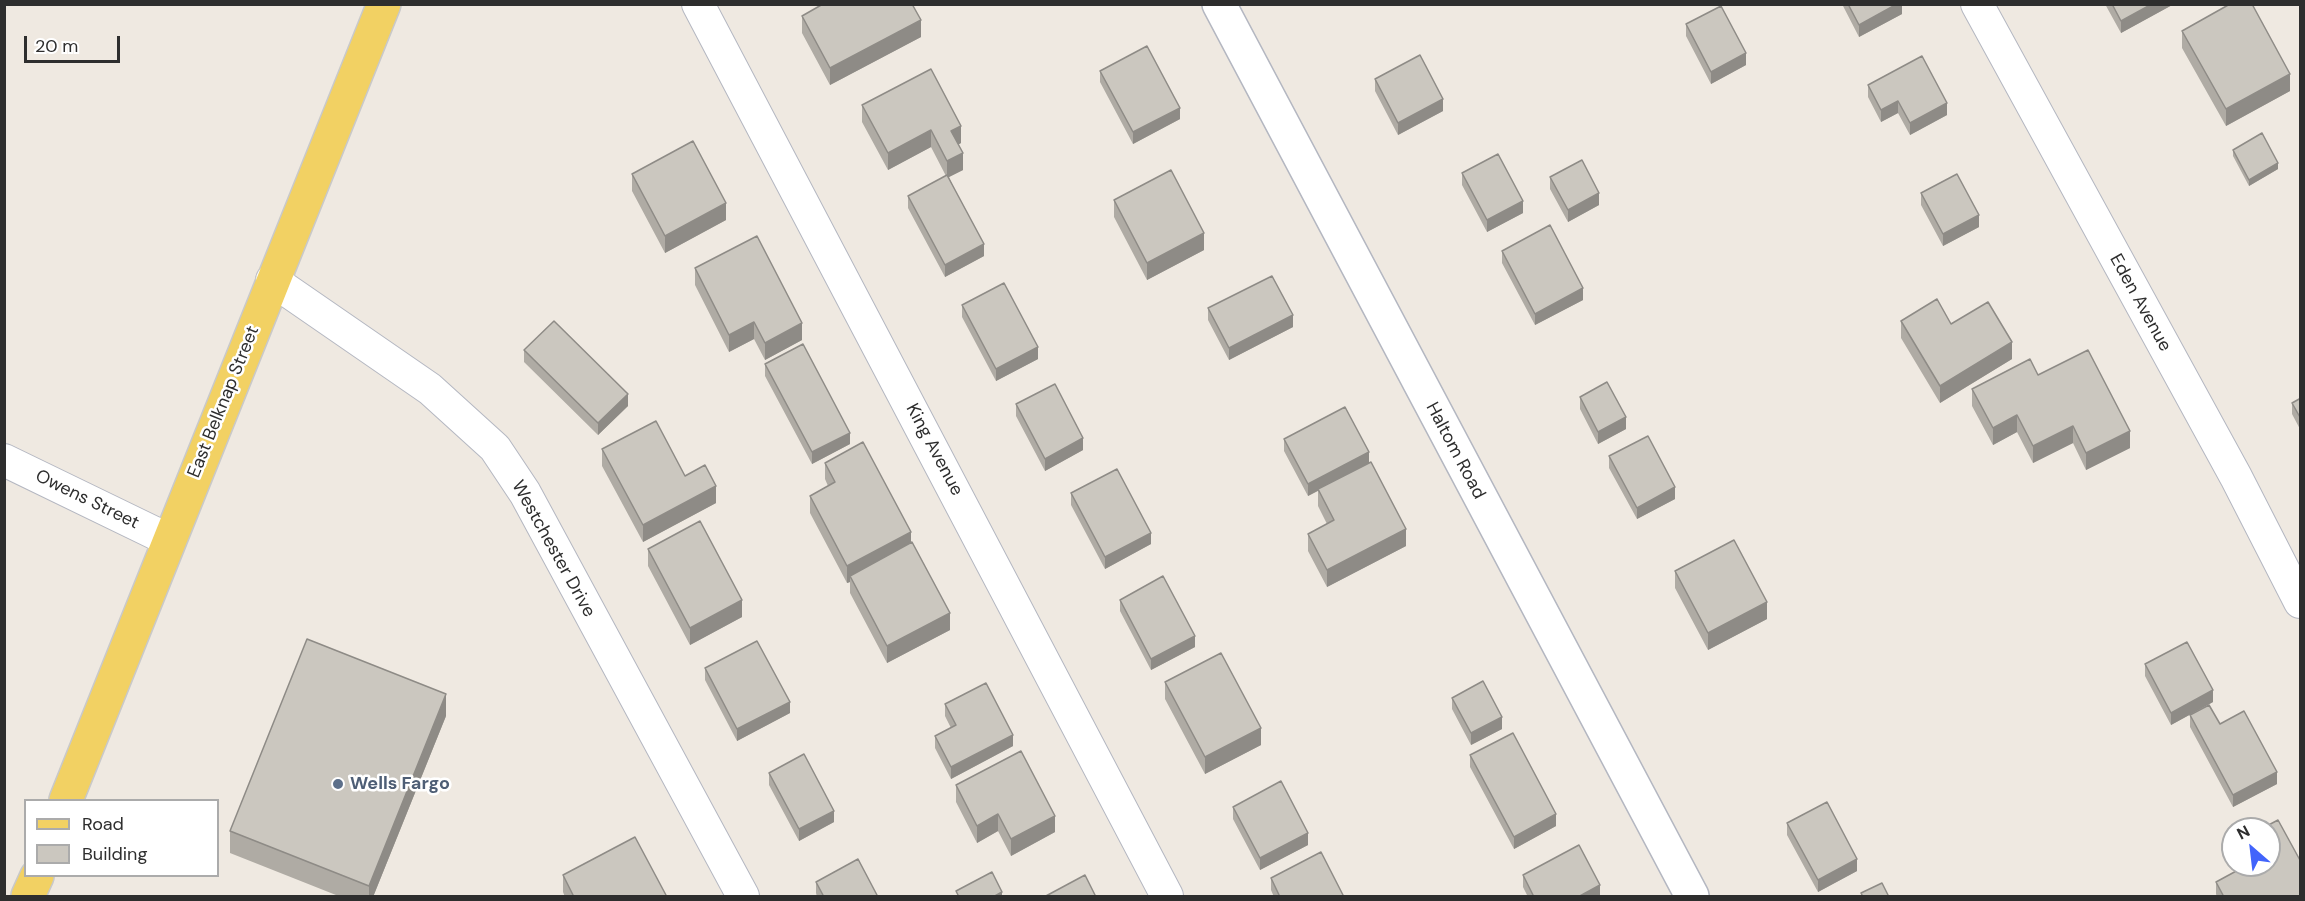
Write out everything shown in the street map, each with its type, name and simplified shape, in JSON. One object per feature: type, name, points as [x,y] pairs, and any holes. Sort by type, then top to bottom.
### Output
[{"type":"main road","name":"East Belknap Street","points":[[67,799],[384,4]]},
{"type":"main road","name":"Haltom Road","points":[[1219,4],[1692,897]]},
{"type":"main road","points":[[28,897],[37,877]]},
{"type":"street","name":"King Avenue","points":[[698,4],[1167,897]]},
{"type":"street","name":"Eden Avenue","points":[[1977,4],[2236,477],[2301,602]]},
{"type":"street","name":"Westchester Drive","points":[[272,280],[430,389],[495,448],[525,493],[743,897]]},
{"type":"street","name":"Owens Street","points":[[4,460],[169,540]]},
{"type":"building","points":[[823,4],[912,4],[921,20],[830,68],[802,16]]},
{"type":"building","points":[[1848,4],[1897,4],[1859,25]]},
{"type":"building","points":[[2112,4],[2152,4],[2121,21]]},
{"type":"building","points":[[2230,4],[2252,4],[2290,74],[2226,109],[2182,31]]},
{"type":"building","points":[[1721,6],[1746,53],[1711,72],[1686,24]]},
{"type":"building","points":[[1147,46],[1180,108],[1133,132],[1100,71]]},
{"type":"building","points":[[1420,55],[1443,99],[1398,123],[1375,79]]},
{"type":"building","points":[[1922,56],[1947,103],[1910,123],[1898,101],[1881,110],[1868,85]]},
{"type":"building","points":[[931,69],[961,126],[951,131],[963,153],[947,161],[931,130],[888,153],[862,105]]},
{"type":"building","points":[[2262,133],[2278,163],[2249,180],[2233,150]]},
{"type":"building","points":[[693,141],[726,203],[665,236],[632,174]]},
{"type":"building","points":[[1498,154],[1523,201],[1487,220],[1462,173]]},
{"type":"building","points":[[1582,160],[1599,193],[1568,210],[1550,177]]},
{"type":"building","points":[[1171,170],[1204,233],[1147,263],[1114,200]]},
{"type":"building","points":[[1957,174],[1979,215],[1943,234],[1921,193]]},
{"type":"building","points":[[947,175],[984,244],[945,265],[908,196]]},
{"type":"building","points":[[1550,225],[1583,288],[1535,314],[1502,251]]},
{"type":"building","points":[[757,236],[802,323],[765,343],[754,322],[729,335],[695,268]]},
{"type":"building","points":[[1272,276],[1293,315],[1229,348],[1208,308]]},
{"type":"building","points":[[1004,283],[1038,347],[996,369],[962,305]]},
{"type":"building","points":[[1937,299],[1951,324],[1988,302],[2012,342],[1940,386],[1901,321]]},
{"type":"building","points":[[554,321],[628,394],[598,423],[524,350]]},
{"type":"building","points":[[803,344],[850,433],[812,452],[765,364]]},
{"type":"building","points":[[2088,350],[2130,431],[2086,453],[2073,426],[2033,446],[2017,415],[1993,428],[1972,389],[2030,359],[2038,375]]},
{"type":"building","points":[[1607,382],[1626,417],[1598,432],[1580,397]]},
{"type":"building","points":[[1055,384],[1083,438],[1045,459],[1016,404]]},
{"type":"building","points":[[2301,398],[2301,419],[2292,403]]},
{"type":"building","points":[[1345,407],[1369,452],[1308,484],[1284,439]]},
{"type":"building","points":[[656,421],[685,476],[705,465],[716,486],[643,525],[602,449]]},
{"type":"building","points":[[1648,436],[1675,487],[1637,508],[1609,456]]},
{"type":"building","points":[[863,442],[911,532],[847,566],[810,496],[835,482],[825,463]]},
{"type":"building","points":[[1371,462],[1406,529],[1327,570],[1308,534],[1334,520],[1318,489]]},
{"type":"building","points":[[1117,469],[1151,533],[1105,557],[1071,493]]},
{"type":"building","points":[[700,521],[742,600],[690,628],[648,549]]},
{"type":"building","points":[[1734,540],[1767,602],[1708,633],[1675,571]]},
{"type":"building","points":[[912,542],[950,613],[887,646],[850,576]]},
{"type":"building","points":[[1163,576],[1195,636],[1151,659],[1120,600]]},
{"type":"building","name":"Wells Fargo","points":[[307,639],[446,694],[369,886],[230,831]]},
{"type":"building","points":[[757,641],[790,702],[737,729],[705,668]]},
{"type":"building","points":[[2187,642],[2213,690],[2171,713],[2145,664]]},
{"type":"building","points":[[1221,653],[1261,728],[1205,757],[1165,682]]},
{"type":"building","points":[[1483,681],[1502,717],[1471,733],[1452,698]]},
{"type":"building","points":[[986,683],[1013,735],[951,767],[935,736],[956,725],[945,704]]},
{"type":"building","points":[[2209,705],[2220,724],[2244,711],[2277,772],[2233,795],[2190,715]]},
{"type":"building","points":[[1513,733],[1556,814],[1514,837],[1470,755]]},
{"type":"building","points":[[1021,751],[1055,816],[1011,839],[998,814],[977,826],[956,785]]},
{"type":"building","points":[[804,754],[834,811],[799,829],[769,773]]},
{"type":"building","points":[[1281,781],[1308,833],[1260,858],[1233,807]]},
{"type":"building","points":[[1827,802],[1857,859],[1818,880],[1787,823]]},
{"type":"building","points":[[2281,825],[2301,862],[2301,897],[2224,897],[2216,882],[2225,877],[2281,877]]},
{"type":"building","points":[[635,837],[667,897],[574,897],[563,875]]},
{"type":"building","points":[[1579,845],[1600,885],[1578,897],[1534,897],[1523,875]]},
{"type":"building","points":[[1321,852],[1344,897],[1280,897],[1271,878]]},
{"type":"building","points":[[858,859],[878,897],[824,897],[816,882]]},
{"type":"building","points":[[992,872],[1002,892],[993,897],[959,897],[956,891]]},
{"type":"building","points":[[1085,875],[1096,897],[1044,897]]},
{"type":"building","points":[[1882,883],[1889,897],[1863,897],[1861,893]]},
{"type":"place","name":"Wells Fargo","points":[[338,784]]}]
